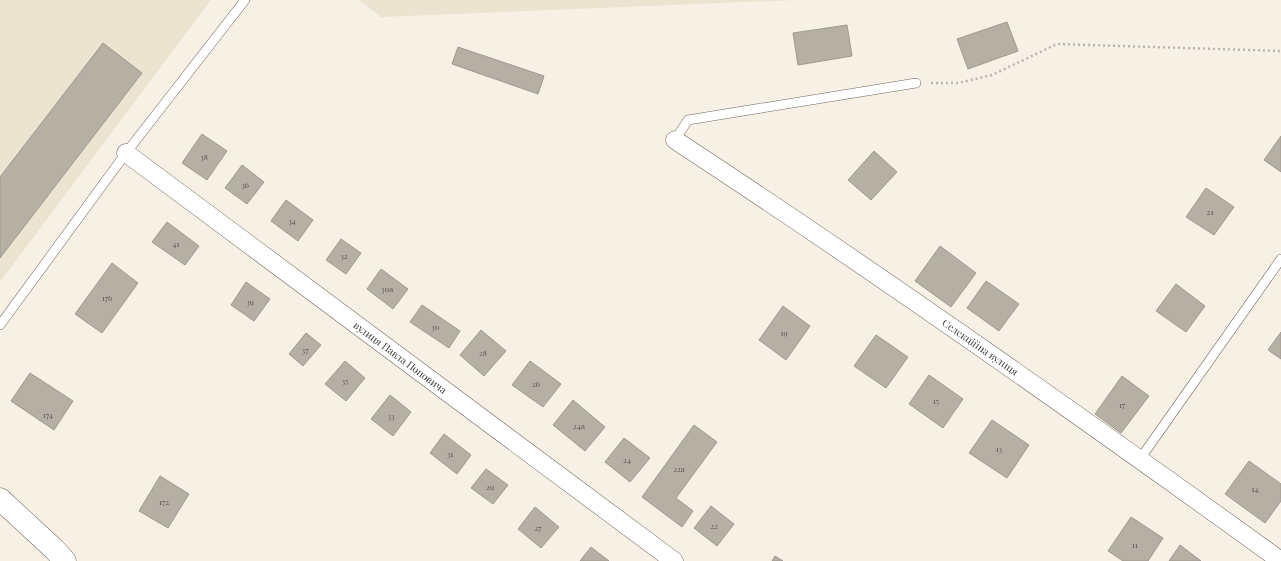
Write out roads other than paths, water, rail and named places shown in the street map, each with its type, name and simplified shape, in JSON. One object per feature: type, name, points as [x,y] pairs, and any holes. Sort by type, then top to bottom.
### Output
[{"type":"main road","points":[[0,499],[65,561]]},
{"type":"street","name":"Селекційна вулиця","points":[[675,140],[787,214],[1140,459],[1281,561]]},
{"type":"street","name":"вулиця Павла Поповича","points":[[126,153],[674,561]]},
{"type":"lane","points":[[0,325],[126,153],[245,0]]},
{"type":"lane","points":[[675,140],[688,120],[916,84]]},
{"type":"lane","points":[[1140,459],[1281,259]]}]
